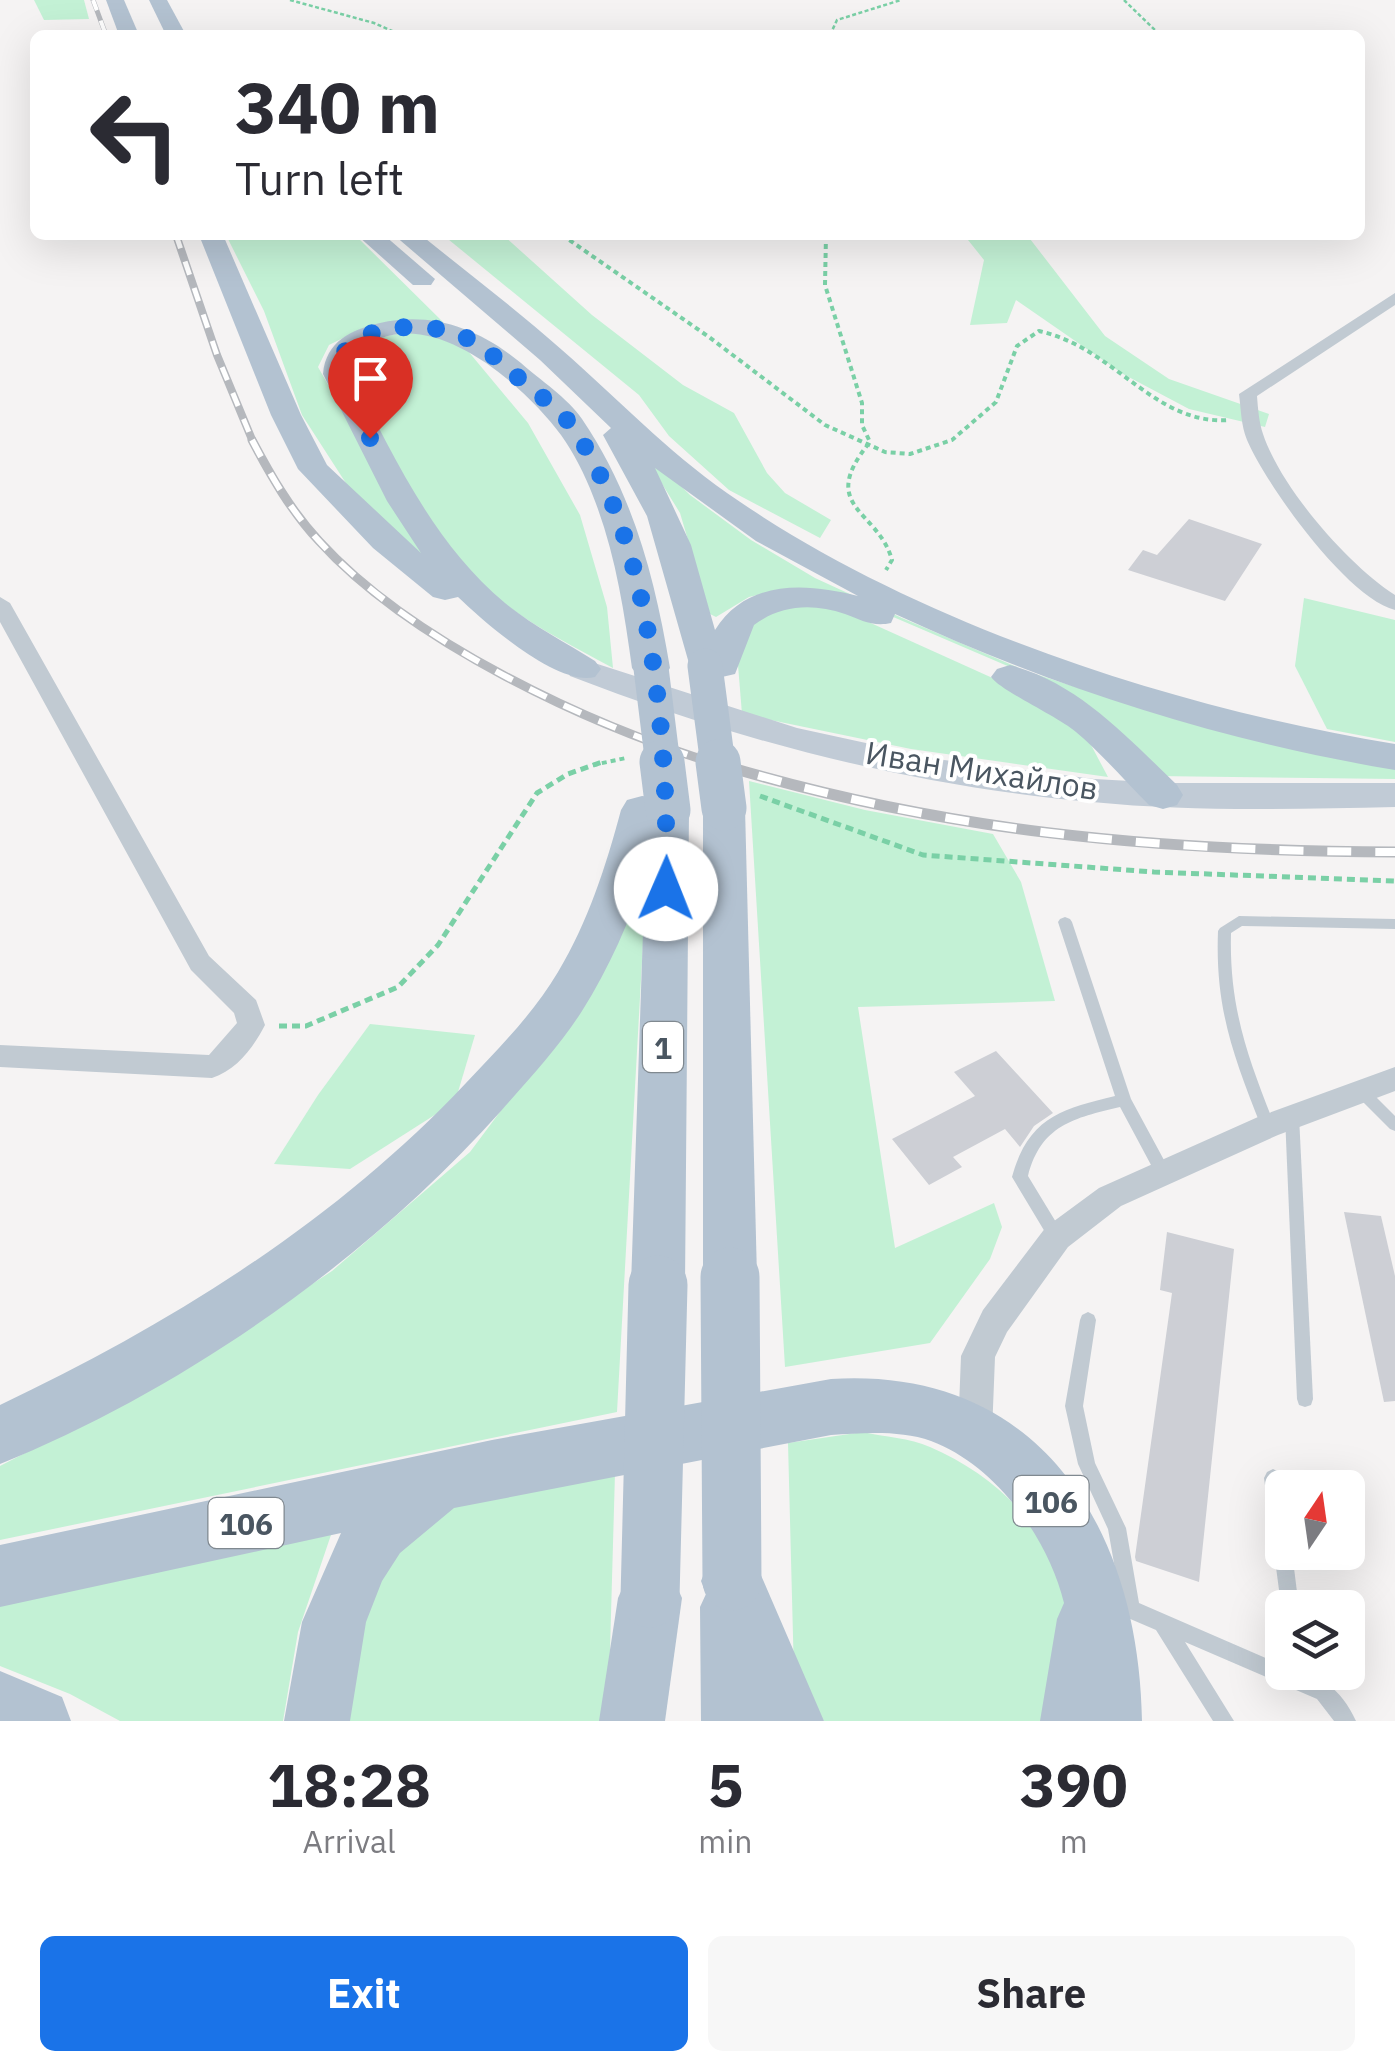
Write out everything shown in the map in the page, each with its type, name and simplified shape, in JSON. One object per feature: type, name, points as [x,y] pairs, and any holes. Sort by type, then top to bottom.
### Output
[{"type":"main road","points":[[115,0],[127,30]]},
{"type":"main road","points":[[132,0],[147,30]]},
{"type":"main road","points":[[158,0],[173,30]]},
{"type":"main road","points":[[214,240],[286,415],[314,470],[385,541],[452,597],[520,640],[582,669]]},
{"type":"main road","points":[[0,1436],[139,1364],[267,1284],[346,1228],[443,1141],[538,1035],[572,990],[655,810],[651,668],[643,610],[622,530],[570,423],[470,319],[375,240]]},
{"type":"main road","name":"1","points":[[412,240],[550,354],[632,454],[677,551],[714,666],[737,800],[730,1277],[734,1721]]},
{"type":"main road","points":[[570,423],[484,347],[450,330],[415,327],[368,334],[347,347],[337,364],[337,374],[395,485],[419,529],[439,555],[491,610],[582,669]]},
{"type":"main road","points":[[550,354],[714,499],[762,532],[867,588],[1033,662],[1153,703],[1298,741],[1395,757]]},
{"type":"main road","points":[[714,666],[730,627],[742,615],[777,599],[842,602],[1046,694],[1089,723],[1163,795]]},
{"type":"main road","name":"Иван Михайлов","points":[[582,669],[730,721],[871,754],[1014,780],[1163,795],[1395,795]]},
{"type":"main road","name":"1","points":[[647,1721],[658,1285],[655,810]]},
{"type":"main road","name":"106","points":[[0,1576],[492,1470],[831,1407],[888,1406],[919,1411],[975,1433],[1047,1494],[1112,1602]]},
{"type":"main road","points":[[316,1721],[328,1646],[348,1585],[367,1544],[408,1503],[492,1470]]},
{"type":"main road","points":[[732,1581],[790,1721]]},
{"type":"main road","points":[[632,1721],[650,1598]]},
{"type":"main road","points":[[1073,1721],[1112,1602]]},
{"type":"main road","points":[[1108,1721],[1112,1602]]},
{"type":"main road","points":[[0,1704],[38,1721]]},
{"type":"street","points":[[1395,298],[1248,394],[1254,436],[1295,503],[1372,592],[1395,604]]},
{"type":"street","points":[[0,603],[200,963],[246,1008],[251,1025],[225,1060],[212,1068],[0,1056]]},
{"type":"street","points":[[975,1433],[978,1356],[995,1321],[1057,1237],[1110,1197],[1280,1121],[1395,1079]]},
{"type":"lane","points":[[1305,1399],[1280,1121],[1233,1037],[1224,996],[1225,932],[1239,921],[1395,924]]},
{"type":"lane","points":[[1064,922],[1124,1100],[1162,1173]]},
{"type":"lane","points":[[1360,1090],[1395,1125]]},
{"type":"lane","points":[[1057,1237],[1020,1177],[1024,1157],[1034,1138],[1062,1119],[1124,1100]]},
{"type":"lane","points":[[1088,1320],[1074,1406],[1086,1464],[1117,1528],[1112,1602],[1265,1664]]},
{"type":"lane","points":[[1163,1624],[1224,1721]]},
{"type":"lane","points":[[1321,1690],[1346,1721]]},
{"type":"path","points":[[290,0],[374,22],[390,30]]},
{"type":"path","points":[[833,30],[838,20],[900,0]]},
{"type":"path","points":[[1124,0],[1155,30]]},
{"type":"path","points":[[569,240],[709,337],[825,425],[885,452],[910,454],[952,440],[996,402],[1017,346],[1039,332],[1076,339],[1161,403],[1198,421],[1226,422],[1237,416],[1248,394]]},
{"type":"path","points":[[826,240],[824,286],[862,403],[862,424],[870,442]]},
{"type":"path","points":[[867,588],[882,576],[892,560],[890,549],[847,496],[846,478],[858,454],[870,442]]},
{"type":"path","points":[[251,1025],[306,1026],[398,987],[438,945],[537,793],[560,776],[584,766],[632,757]]},
{"type":"path","points":[[737,800],[923,855],[1154,872],[1395,881]]},
{"type":"green space","points":[[34,0],[84,0],[89,19],[44,20]]},
{"type":"green space","points":[[228,240],[360,240],[444,323],[361,329],[329,345],[318,367],[425,557],[351,491],[302,415],[264,311]]},
{"type":"green space","points":[[449,240],[509,240],[592,315],[683,385],[734,413],[767,473],[785,493],[831,520],[820,538],[729,490],[669,436],[639,395]]},
{"type":"green space","points":[[968,240],[1031,240],[1105,336],[1169,379],[1269,414],[1265,427],[1189,409],[1123,374],[1016,300],[1007,323],[970,325],[984,260]]},
{"type":"green space","points":[[415,330],[463,345],[528,423],[580,515],[607,607],[613,668],[525,618],[478,581],[436,532],[400,476],[371,418],[348,357],[360,342]]},
{"type":"green space","points":[[635,440],[690,495],[751,540],[815,578],[902,618],[1026,671],[1138,707],[1395,766],[1395,779],[1155,776],[1045,682],[842,595],[778,590],[749,597],[716,617],[710,614],[680,513]]},
{"type":"green space","points":[[1304,598],[1395,620],[1395,742],[1327,729],[1295,666]]},
{"type":"green space","points":[[817,604],[853,615],[1041,700],[1090,743],[1108,777],[911,749],[742,714],[738,665],[744,623],[775,606]]},
{"type":"green space","points":[[749,781],[865,810],[993,834],[1021,882],[1055,1001],[858,1007],[895,1248],[994,1203],[1002,1227],[990,1259],[930,1343],[785,1367]]},
{"type":"green space","points":[[646,889],[617,1412],[0,1540],[0,1466],[164,1381],[332,1271],[470,1152],[562,1029]]},
{"type":"green space","points":[[370,1024],[475,1035],[455,1102],[350,1169],[274,1164],[318,1095]]},
{"type":"green space","points":[[863,1432],[922,1444],[960,1462],[989,1481],[1034,1529],[1051,1556],[1062,1587],[1067,1620],[1064,1663],[1045,1721],[824,1721],[794,1675],[788,1443]]},
{"type":"green space","points":[[615,1473],[608,1721],[346,1721],[358,1614],[418,1513]]},
{"type":"green space","points":[[333,1529],[298,1632],[283,1721],[120,1721],[70,1694],[0,1666],[0,1596]]},
{"type":"building","points":[[1189,519],[1262,544],[1225,601],[1128,570],[1143,550],[1157,555]]},
{"type":"building","points":[[996,1051],[1053,1113],[1034,1126],[1020,1147],[1005,1129],[953,1157],[962,1167],[929,1185],[892,1139],[975,1096],[954,1072]]},
{"type":"building","points":[[1344,1212],[1381,1216],[1395,1276],[1395,1401],[1384,1402]]},
{"type":"building","points":[[1167,1232],[1234,1249],[1199,1582],[1136,1561],[1135,1557],[1172,1293],[1160,1290]]},
{"type":"railway","points":[[93,0],[104,30]]},
{"type":"railway","points":[[178,240],[217,355],[253,441]]},
{"type":"railway","points":[[253,441],[309,530],[357,578],[402,613],[452,646],[560,704],[720,765]]},
{"type":"railway","points":[[712,762],[882,805],[1050,833],[1220,847],[1395,852]]},
{"type":"route","points":[[370,438],[337,374],[337,364],[356,339],[399,328],[450,330],[475,341],[570,423],[608,494],[635,570],[668,810],[666,889]]}]
